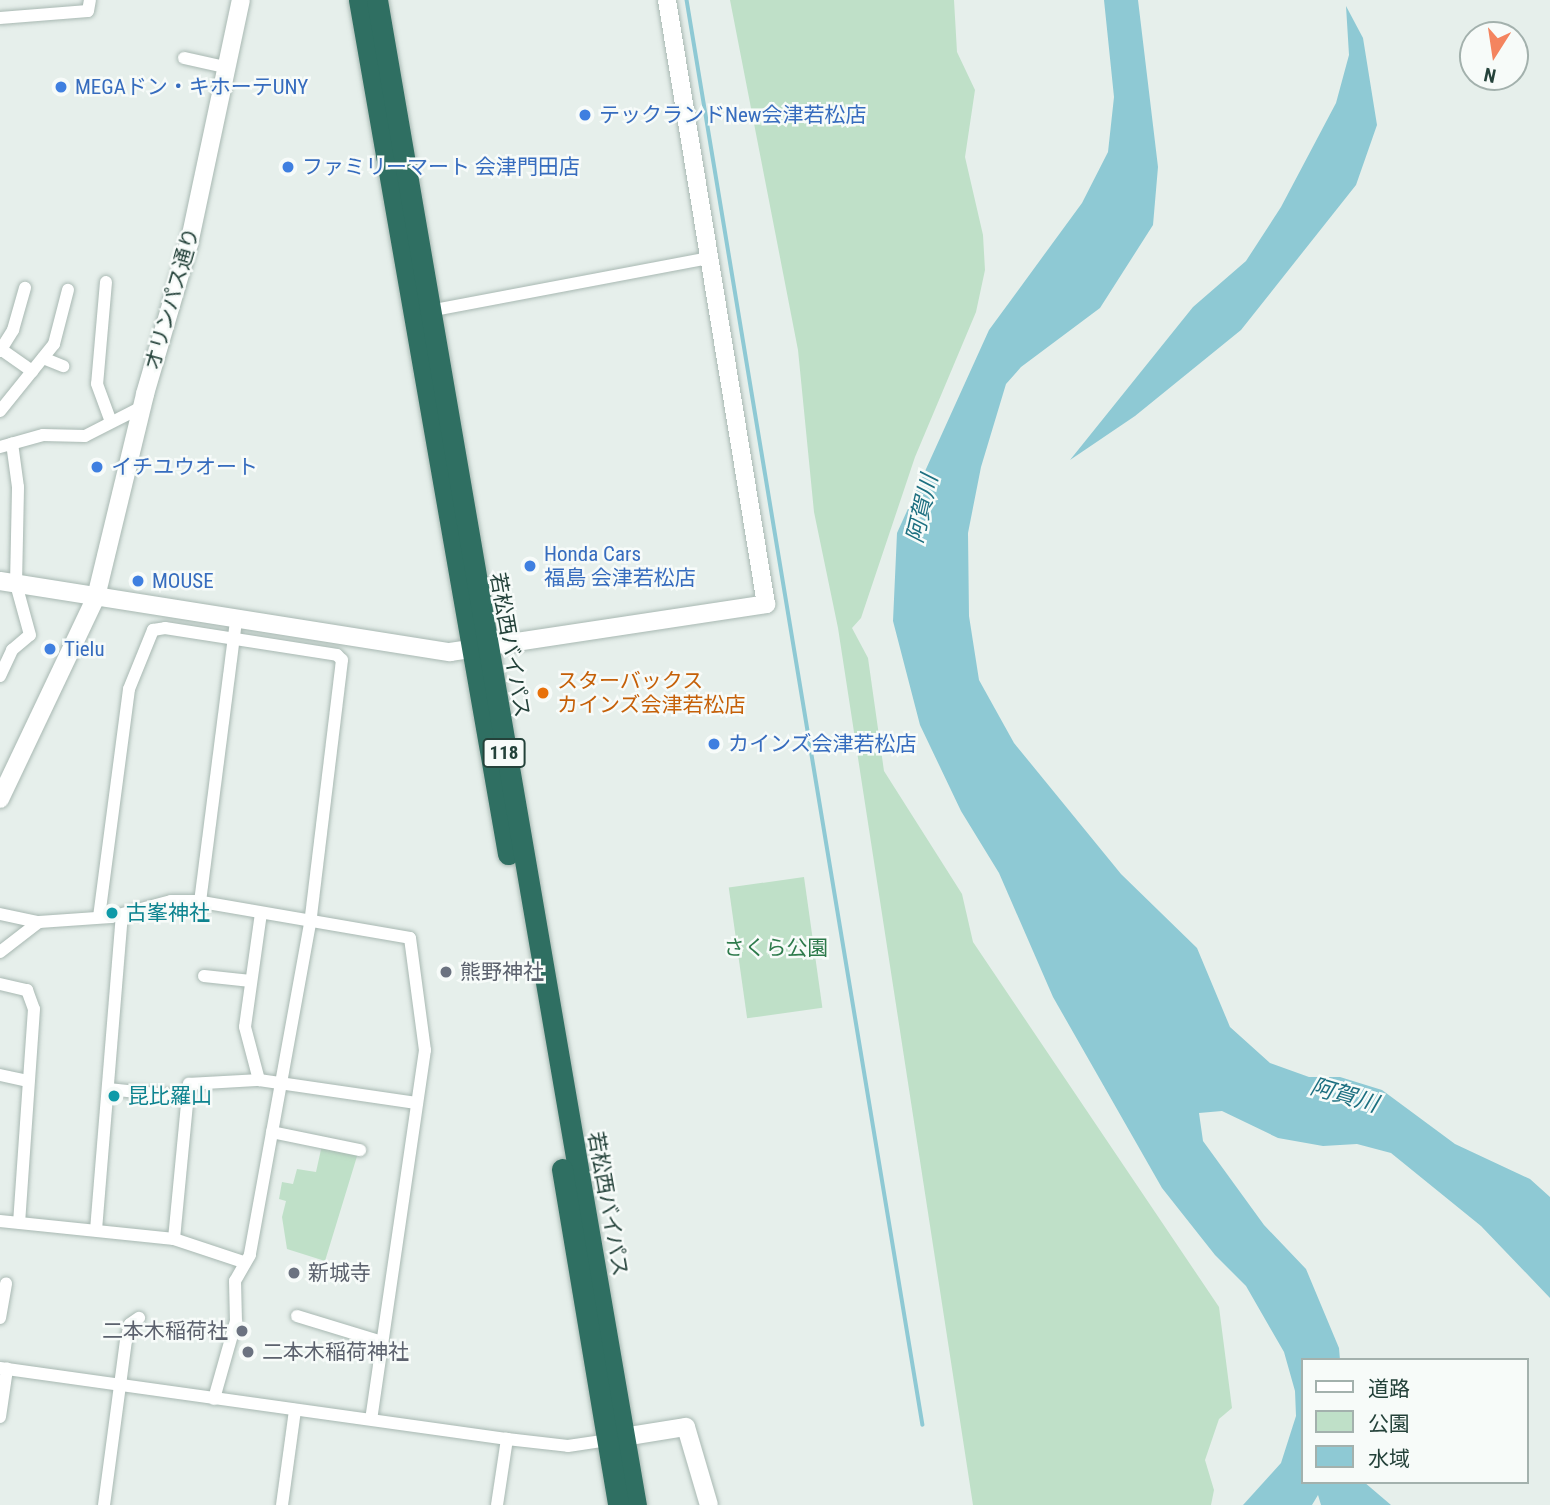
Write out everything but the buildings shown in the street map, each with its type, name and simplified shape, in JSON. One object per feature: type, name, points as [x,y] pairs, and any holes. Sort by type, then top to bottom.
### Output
[{"type":"highway","name":"若松西バイパス","points":[[359,0],[616,1438],[636,1505]]},
{"type":"highway","name":"若松西バイパス","points":[[377,0],[429,311],[477,650]]},
{"type":"highway","name":"若松西バイパス","points":[[616,1438],[618,1505]]},
{"type":"street","points":[[0,18],[88,12],[90,0]]},
{"type":"street","name":"オリンパス通り","points":[[0,799],[8,766],[96,597],[142,407],[189,244],[225,67],[242,0]]},
{"type":"street","points":[[8,583],[236,621],[477,650],[766,604],[667,0]]},
{"type":"street","points":[[184,58],[225,67]]},
{"type":"street","points":[[429,311],[709,258]]},
{"type":"street","points":[[106,282],[97,384],[111,422]]},
{"type":"street","points":[[25,288],[13,330],[1,350],[32,371]]},
{"type":"street","points":[[0,411],[54,344],[68,290]]},
{"type":"street","points":[[43,358],[63,366]]},
{"type":"street","points":[[0,676],[12,650],[30,635],[8,583],[18,487],[4,443],[43,435],[85,436],[142,407]]},
{"type":"street","points":[[200,902],[236,621]]},
{"type":"street","points":[[99,917],[124,719],[141,652],[153,630],[165,628],[337,655],[342,660],[311,918],[250,1255],[243,1262],[234,1281],[236,1321],[214,1399]]},
{"type":"street","points":[[0,914],[39,922],[122,915],[171,901],[200,902],[261,913],[311,918],[410,938],[425,1051],[371,1419]]},
{"type":"street","points":[[259,1080],[254,1052],[246,1038],[261,913]]},
{"type":"street","points":[[96,1230],[122,915]]},
{"type":"street","points":[[0,952],[39,922]]},
{"type":"street","points":[[204,976],[251,981]]},
{"type":"street","points":[[0,984],[27,990],[33,996],[19,1223]]},
{"type":"street","points":[[0,1075],[28,1081]]},
{"type":"street","points":[[174,1239],[186,1097],[190,1084],[259,1080],[416,1103]]},
{"type":"street","points":[[108,1089],[186,1097]]},
{"type":"street","points":[[272,1132],[360,1150]]},
{"type":"street","points":[[0,1221],[174,1239],[243,1262]]},
{"type":"street","points":[[0,1318],[6,1284]]},
{"type":"street","points":[[297,1316],[382,1342]]},
{"type":"street","points":[[104,1505],[130,1324],[139,1318]]},
{"type":"street","points":[[0,1417],[3,1369],[568,1446],[686,1427],[709,1505]]},
{"type":"street","points":[[282,1505],[295,1410]]},
{"type":"street","points":[[497,1505],[506,1439]]},
{"type":"green space","points":[[730,0],[954,0],[957,52],[975,90],[965,157],[983,235],[985,270],[976,312],[915,457],[861,618],[852,628],[868,658],[884,771],[962,894],[973,942],[1219,1307],[1232,1408],[1219,1419],[1205,1460],[1214,1490],[1211,1505],[973,1505],[838,628],[814,512],[798,350]]},
{"type":"green space","name":"さくら公園","points":[[804,877],[822,1008],[747,1018],[729,888]]},
{"type":"green space","points":[[322,1145],[358,1153],[325,1261],[287,1249],[282,1217],[286,1201],[279,1199],[282,1182],[293,1184],[297,1169],[316,1172]]},
{"type":"water","name":"阿賀川","points":[[1104,0],[1138,0],[1158,167],[1153,225],[1100,308],[1021,367],[1006,384],[981,467],[968,533],[969,616],[979,680],[1014,743],[1121,874],[1197,948],[1230,1027],[1270,1063],[1309,1077],[1340,1077],[1382,1090],[1455,1144],[1530,1179],[1550,1197],[1550,1298],[1481,1226],[1391,1153],[1357,1144],[1323,1146],[1278,1138],[1222,1111],[1199,1113],[1203,1141],[1264,1225],[1306,1269],[1339,1348],[1340,1358],[1302,1358],[1302,1484],[1366,1484],[1391,1505],[1321,1505],[1318,1495],[1312,1505],[1243,1505],[1281,1463],[1296,1416],[1295,1391],[1284,1352],[1246,1286],[1215,1255],[1162,1188],[1053,997],[999,873],[961,811],[920,725],[893,621],[897,533],[989,330],[1082,203],[1108,152],[1114,97]]},
{"type":"water","points":[[1346,6],[1363,38],[1377,125],[1356,185],[1241,330],[1135,416],[1070,460],[1193,307],[1246,261],[1281,207],[1336,103],[1349,55]]},
{"type":"waterway","points":[[687,0],[923,1425]]},
{"type":"place","name":"MEGAドン・キホーテUNY","points":[[61,87]]},
{"type":"place","name":"テックランドNew会津若松店","points":[[585,115]]},
{"type":"place","name":"ファミリーマート 会津門田店","points":[[288,167]]},
{"type":"place","name":"イチユウオート","points":[[97,467]]},
{"type":"place","name":"Honda Cars 福島 会津若松店","points":[[530,566]]},
{"type":"place","name":"MOUSE","points":[[138,581]]},
{"type":"place","name":"Tielu","points":[[50,649]]},
{"type":"place","name":"スターバックス カインズ会津若松店","points":[[543,693]]},
{"type":"place","name":"カインズ会津若松店","points":[[714,744]]},
{"type":"place","name":"古峯神社","points":[[112,913]]},
{"type":"place","name":"熊野神社","points":[[446,972]]},
{"type":"place","name":"昆比羅山","points":[[114,1096]]},
{"type":"place","name":"新城寺","points":[[294,1273]]},
{"type":"place","name":"二本木稲荷社","points":[[242,1331]]},
{"type":"place","name":"二本木稲荷神社","points":[[248,1352]]}]
